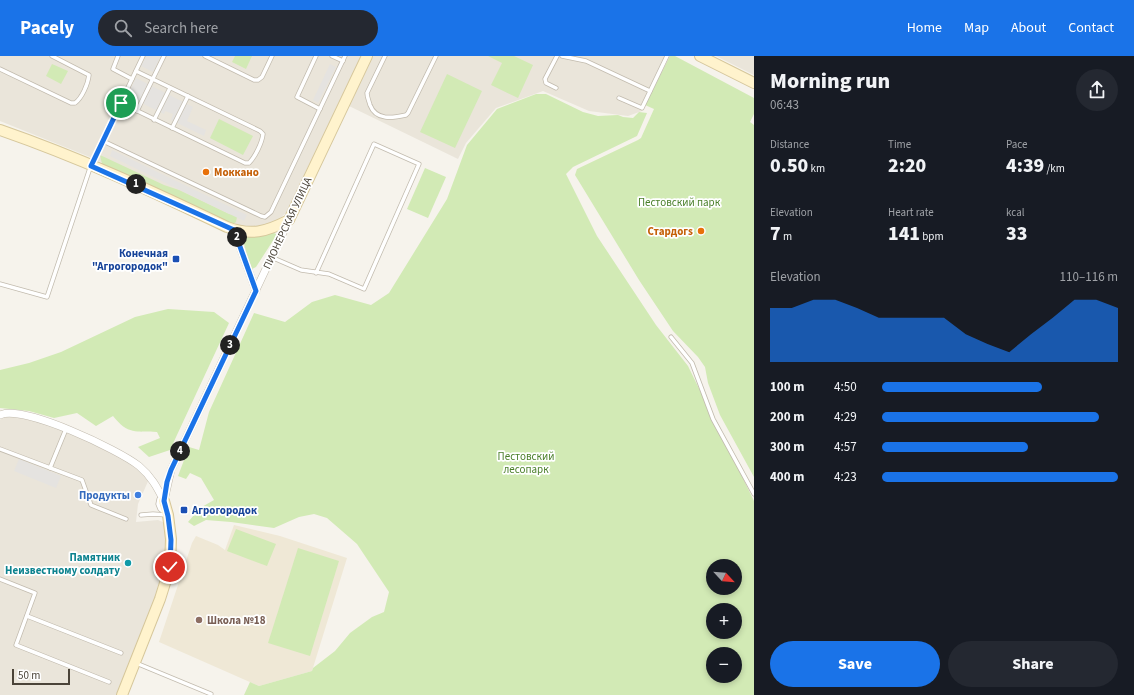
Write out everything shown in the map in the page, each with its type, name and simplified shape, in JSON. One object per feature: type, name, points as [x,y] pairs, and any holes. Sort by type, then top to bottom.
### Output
[{"type":"street","name":"ПИОНЕРСКАЯ УЛИЦА","points":[[164,501],[167,482],[171,470],[367,56]]},
{"type":"street","points":[[700,56],[754,83]]},
{"type":"street","points":[[0,130],[40,144],[234,230],[250,233],[261,232],[289,220]]},
{"type":"street","points":[[234,230],[256,291]]},
{"type":"street","points":[[1,414],[12,413],[32,417],[66,429],[108,447],[139,466],[151,477],[164,501],[168,516],[171,540],[170,567],[160,598],[122,695]]},
{"type":"lane","points":[[0,69],[71,103],[75,103],[79,100],[89,80],[89,75],[52,56]]},
{"type":"lane","points":[[118,56],[113,69],[132,79]]},
{"type":"lane","points":[[0,284],[47,297],[91,166],[143,56]]},
{"type":"lane","points":[[137,111],[164,56]]},
{"type":"lane","points":[[205,56],[254,80],[258,80],[262,77],[272,56]]},
{"type":"lane","points":[[316,56],[297,98],[320,110]]},
{"type":"lane","points":[[332,56],[343,61]]},
{"type":"lane","points":[[103,141],[264,217],[271,212],[345,56]]},
{"type":"lane","points":[[385,56],[367,93],[367,96],[372,110],[389,118],[406,115],[408,113],[436,56]]},
{"type":"lane","points":[[556,56],[546,79],[546,83],[556,88]]},
{"type":"lane","points":[[562,56],[586,61],[650,91]]},
{"type":"lane","points":[[619,98],[642,108],[667,57],[661,56]]},
{"type":"lane","points":[[121,103],[245,163],[252,161],[262,139],[263,134],[260,131],[136,71]]},
{"type":"lane","points":[[154,120],[170,88]]},
{"type":"lane","points":[[172,128],[188,96]]},
{"type":"lane","points":[[271,257],[301,270],[316,273],[329,274],[364,289],[419,164],[374,144],[316,273]]},
{"type":"lane","points":[[671,337],[692,363],[713,419],[754,494]]},
{"type":"lane","points":[[50,468],[66,429]]},
{"type":"lane","points":[[0,449],[82,480],[91,505],[126,519]]},
{"type":"lane","points":[[142,515],[153,514],[168,516]]},
{"type":"lane","points":[[0,579],[35,593],[16,645],[109,682]]},
{"type":"lane","points":[[27,616],[121,653]]},
{"type":"lane","points":[[134,663],[210,694]]},
{"type":"shaded area","points":[[0,56],[361,56],[286,213],[274,223],[257,228],[240,226],[90,157],[0,121]]},
{"type":"shaded area","points":[[146,56],[161,56],[153,72],[141,66]]},
{"type":"shaded area","points":[[373,56],[668,56],[642,111],[628,116],[589,111],[543,91],[496,108],[466,143],[458,159],[349,106]]},
{"type":"shaded area","points":[[716,56],[754,56],[754,75]]},
{"type":"shaded area","points":[[330,64],[336,67],[318,103],[313,100]]},
{"type":"shaded area","points":[[136,78],[193,107],[187,121],[206,130],[204,136],[171,120],[173,114],[165,111],[164,114],[127,96]]},
{"type":"shaded area","points":[[112,150],[247,215],[244,221],[110,156]]},
{"type":"shaded area","points":[[12,416],[42,423],[99,445],[113,452],[137,468],[149,479],[138,504],[136,522],[158,520],[165,523],[168,556],[157,597],[116,695],[0,695],[0,420],[2,418]]},
{"type":"shaded area","points":[[19,459],[61,476],[56,488],[14,471]]},
{"type":"shaded area","points":[[234,525],[280,536],[347,558],[312,671],[259,686],[159,642],[192,543],[196,536],[218,545],[225,550]]},
{"type":"green space","points":[[235,56],[252,56],[246,69],[232,62]]},
{"type":"green space","points":[[488,56],[514,56],[533,65],[518,98],[491,85],[502,63]]},
{"type":"green space","name":"Пестовский парк","points":[[670,56],[675,56],[754,98],[754,114],[750,122],[754,125],[754,477],[720,415],[708,383],[705,367],[698,357],[673,331],[639,280],[575,175],[577,169],[641,138],[654,109],[645,105]]},
{"type":"green space","points":[[52,64],[68,71],[61,84],[46,76]]},
{"type":"green space","points":[[447,74],[482,91],[455,148],[420,132]]},
{"type":"green space","name":"Пестовский лесопарк","points":[[536,94],[546,94],[583,112],[598,116],[618,115],[633,118],[639,112],[647,113],[637,136],[573,167],[566,174],[597,236],[656,325],[688,366],[754,501],[754,695],[244,695],[250,682],[259,686],[312,671],[313,668],[335,651],[350,633],[372,617],[384,612],[389,592],[357,544],[327,518],[314,514],[299,517],[274,528],[206,520],[194,526],[188,522],[200,508],[214,500],[201,478],[190,473],[186,479],[178,476],[189,447],[199,450],[209,412],[254,313],[285,322],[312,302],[335,295],[371,305],[389,293],[447,199],[467,145],[497,109]]},
{"type":"green space","points":[[219,119],[253,136],[243,155],[210,138]]},
{"type":"green space","points":[[100,155],[164,185],[179,190],[234,215],[237,217],[236,222],[232,225],[184,201],[102,164]]},
{"type":"green space","points":[[425,168],[446,177],[428,218],[407,209]]},
{"type":"green space","points":[[272,232],[276,234],[276,236],[256,267],[252,269],[250,267],[243,240],[246,237],[261,236]]},
{"type":"green space","points":[[168,309],[214,312],[229,323],[170,450],[149,457],[138,447],[160,438],[157,432],[133,431],[123,426],[113,416],[96,426],[77,413],[54,418],[29,411],[0,408],[0,370],[29,363],[61,352],[135,317]]},
{"type":"green space","points":[[236,529],[276,544],[267,566],[227,551]]},
{"type":"green space","points":[[298,548],[339,561],[310,656],[268,643]]},
{"type":"place","name":"Моккано","points":[[206,172]]},
{"type":"place","name":"Стардогs","points":[[701,231]]},
{"type":"place","name":"Конечная \"Агрогородок\"","points":[[176,259]]},
{"type":"place","name":"Продукты","points":[[138,495]]},
{"type":"place","name":"Агрогородок","points":[[184,510]]},
{"type":"place","name":"Памятник Неизвестному солдату","points":[[128,563]]},
{"type":"place","name":"Школа №18","points":[[199,620]]},
{"type":"route","points":[[121,103],[91,166],[234,230],[256,291],[171,470],[167,482],[164,501],[168,516],[171,540],[170,567]]}]
